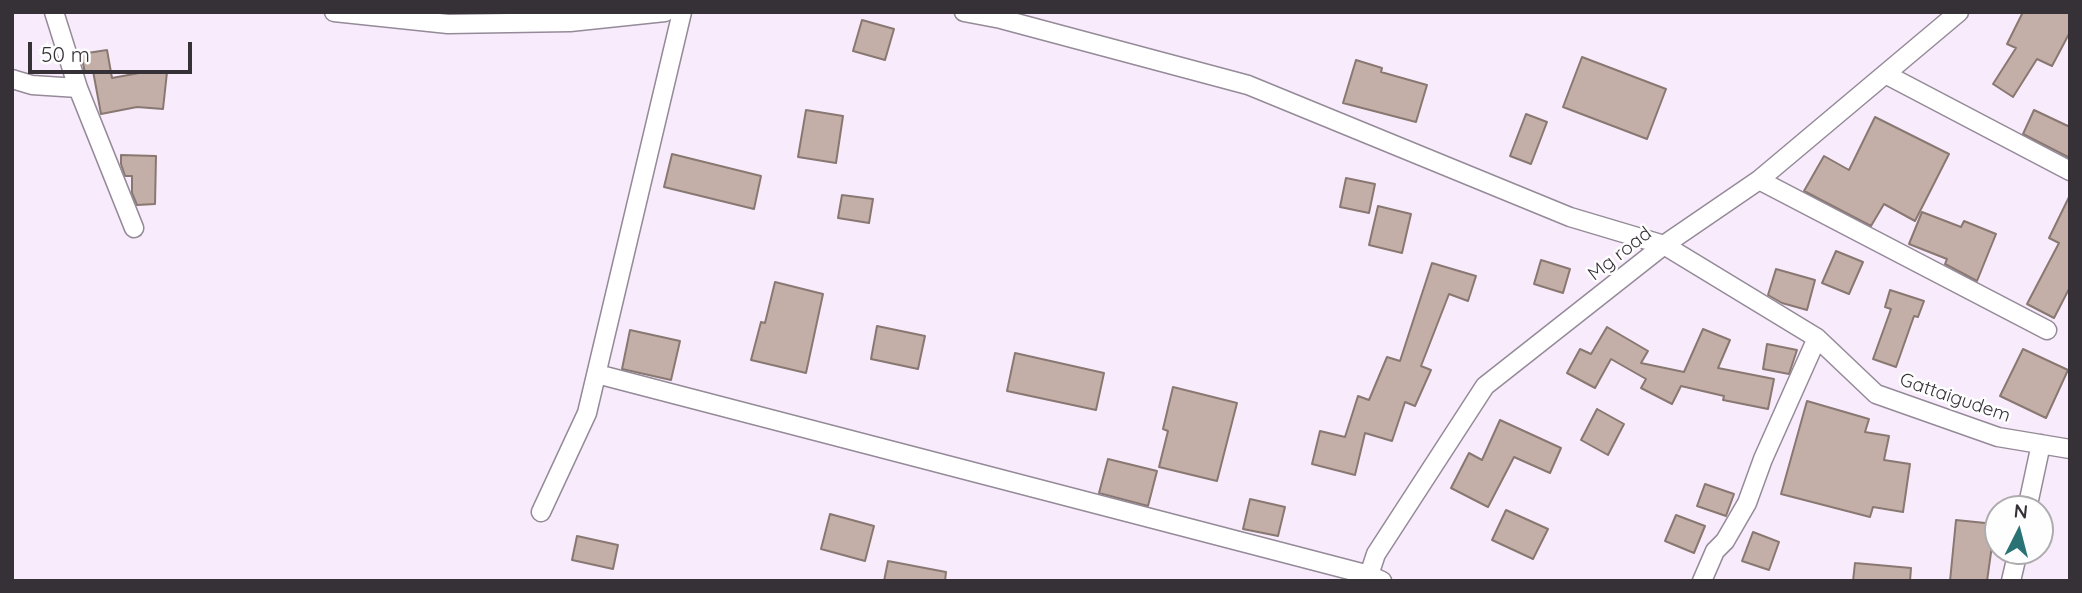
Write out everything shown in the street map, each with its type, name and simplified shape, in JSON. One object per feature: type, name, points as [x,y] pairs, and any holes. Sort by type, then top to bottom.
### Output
[{"type":"street","points":[[54,12],[78,88],[134,228]]},
{"type":"street","points":[[334,12],[448,24],[570,22],[665,12]]},
{"type":"street","points":[[541,512],[587,413],[682,12]]},
{"type":"street","name":"Gattaigudem","points":[[964,12],[1001,19],[1248,85],[1570,217],[1664,246],[1817,338],[1876,394],[1998,437],[2070,449]]},
{"type":"street","name":"Mg road","points":[[1373,579],[1376,554],[1485,386],[1664,246],[1759,180],[1959,12]]},
{"type":"street","points":[[1887,75],[2070,172]]},
{"type":"street","points":[[12,79],[32,85],[78,88]]},
{"type":"street","points":[[1759,180],[2047,330]]},
{"type":"street","points":[[1702,581],[1715,551],[1725,541],[1748,503],[1763,458],[1817,338]]},
{"type":"street","points":[[597,373],[1373,579]]},
{"type":"street","points":[[2030,495],[2041,444]]},
{"type":"building","points":[[2023,12],[2070,12],[2070,32],[2052,66],[2037,59],[2013,97],[1993,84],[2016,48],[2007,44]]},
{"type":"building","points":[[862,20],[894,29],[885,60],[853,51]]},
{"type":"building","points":[[107,50],[112,78],[150,71],[167,72],[163,109],[137,107],[101,114],[93,71],[85,73],[81,54]]},
{"type":"building","points":[[1582,57],[1666,89],[1647,139],[1563,107]]},
{"type":"building","points":[[1356,60],[1382,68],[1381,72],[1427,85],[1416,122],[1343,103]]},
{"type":"building","points":[[806,110],[843,116],[836,163],[798,157]]},
{"type":"building","points":[[2034,110],[2070,127],[2070,158],[2023,134]]},
{"type":"building","points":[[1526,114],[1547,122],[1531,164],[1510,156]]},
{"type":"building","points":[[1875,117],[1949,154],[1915,221],[1884,204],[1871,226],[1804,191],[1824,156],[1849,170]]},
{"type":"building","points":[[672,154],[761,176],[754,209],[664,187]]},
{"type":"building","points":[[121,155],[156,156],[155,204],[137,205],[132,193],[132,176],[125,176]]},
{"type":"building","points":[[1346,178],[1375,184],[1369,213],[1340,207]]},
{"type":"building","points":[[842,195],[873,199],[869,223],[838,218]]},
{"type":"building","points":[[2070,195],[2070,287],[2054,318],[2027,304],[2059,243],[2049,238]]},
{"type":"building","points":[[1378,206],[1411,214],[1402,253],[1369,245]]},
{"type":"building","points":[[1922,212],[1961,227],[1964,221],[1996,234],[1977,281],[1945,264],[1947,259],[1909,244]]},
{"type":"building","points":[[1836,251],[1863,262],[1849,294],[1822,283]]},
{"type":"building","points":[[1541,260],[1570,269],[1563,293],[1534,284]]},
{"type":"building","points":[[1432,263],[1476,276],[1468,301],[1449,294],[1421,366],[1431,370],[1415,406],[1405,402],[1392,441],[1365,433],[1355,475],[1312,464],[1320,431],[1345,437],[1358,396],[1369,400],[1387,357],[1400,361]]},
{"type":"building","points":[[1776,269],[1815,280],[1807,310],[1782,303],[1768,295]]},
{"type":"building","points":[[775,282],[823,294],[806,373],[751,360],[761,322],[765,323]]},
{"type":"building","points":[[1890,290],[1924,301],[1918,317],[1914,316],[1896,367],[1873,359],[1891,309],[1885,307]]},
{"type":"building","points":[[877,326],[925,336],[918,369],[871,359]]},
{"type":"building","points":[[1607,327],[1648,351],[1641,363],[1684,372],[1703,329],[1730,340],[1718,368],[1774,379],[1768,409],[1723,400],[1724,396],[1681,386],[1672,404],[1641,388],[1646,379],[1611,359],[1595,388],[1567,373],[1580,349],[1591,354]]},
{"type":"building","points":[[630,330],[680,341],[671,380],[622,369]]},
{"type":"building","points":[[1767,344],[1797,350],[1789,374],[1763,369]]},
{"type":"building","points":[[2023,349],[2068,370],[2046,418],[2000,396]]},
{"type":"building","points":[[1015,353],[1104,373],[1096,410],[1007,391]]},
{"type":"building","points":[[1173,387],[1237,403],[1217,481],[1159,467],[1168,431],[1163,429]]},
{"type":"building","points":[[1807,401],[1869,419],[1865,432],[1889,436],[1884,460],[1910,464],[1903,512],[1873,507],[1870,517],[1781,494]]},
{"type":"building","points":[[1597,409],[1624,424],[1608,455],[1581,440]]},
{"type":"building","points":[[1500,420],[1561,448],[1550,473],[1514,457],[1488,507],[1451,488],[1469,453],[1482,460]]},
{"type":"building","points":[[1108,459],[1157,471],[1148,506],[1099,493]]},
{"type":"building","points":[[1705,484],[1734,494],[1726,516],[1697,506]]},
{"type":"building","points":[[1250,499],[1285,507],[1278,536],[1243,529]]},
{"type":"building","points":[[1506,510],[1548,529],[1533,559],[1492,540]]},
{"type":"building","points":[[830,514],[874,526],[865,561],[821,549]]},
{"type":"building","points":[[1676,515],[1705,526],[1694,553],[1665,541]]},
{"type":"building","points":[[1956,520],[1984,523],[1984,565],[1989,565],[1987,581],[1950,581]]},
{"type":"building","points":[[1753,532],[1779,542],[1769,570],[1742,561]]},
{"type":"building","points":[[577,536],[618,545],[613,569],[572,560]]},
{"type":"building","points":[[888,561],[946,572],[945,581],[884,581]]},
{"type":"building","points":[[1855,563],[1911,568],[1910,581],[1853,581]]}]
